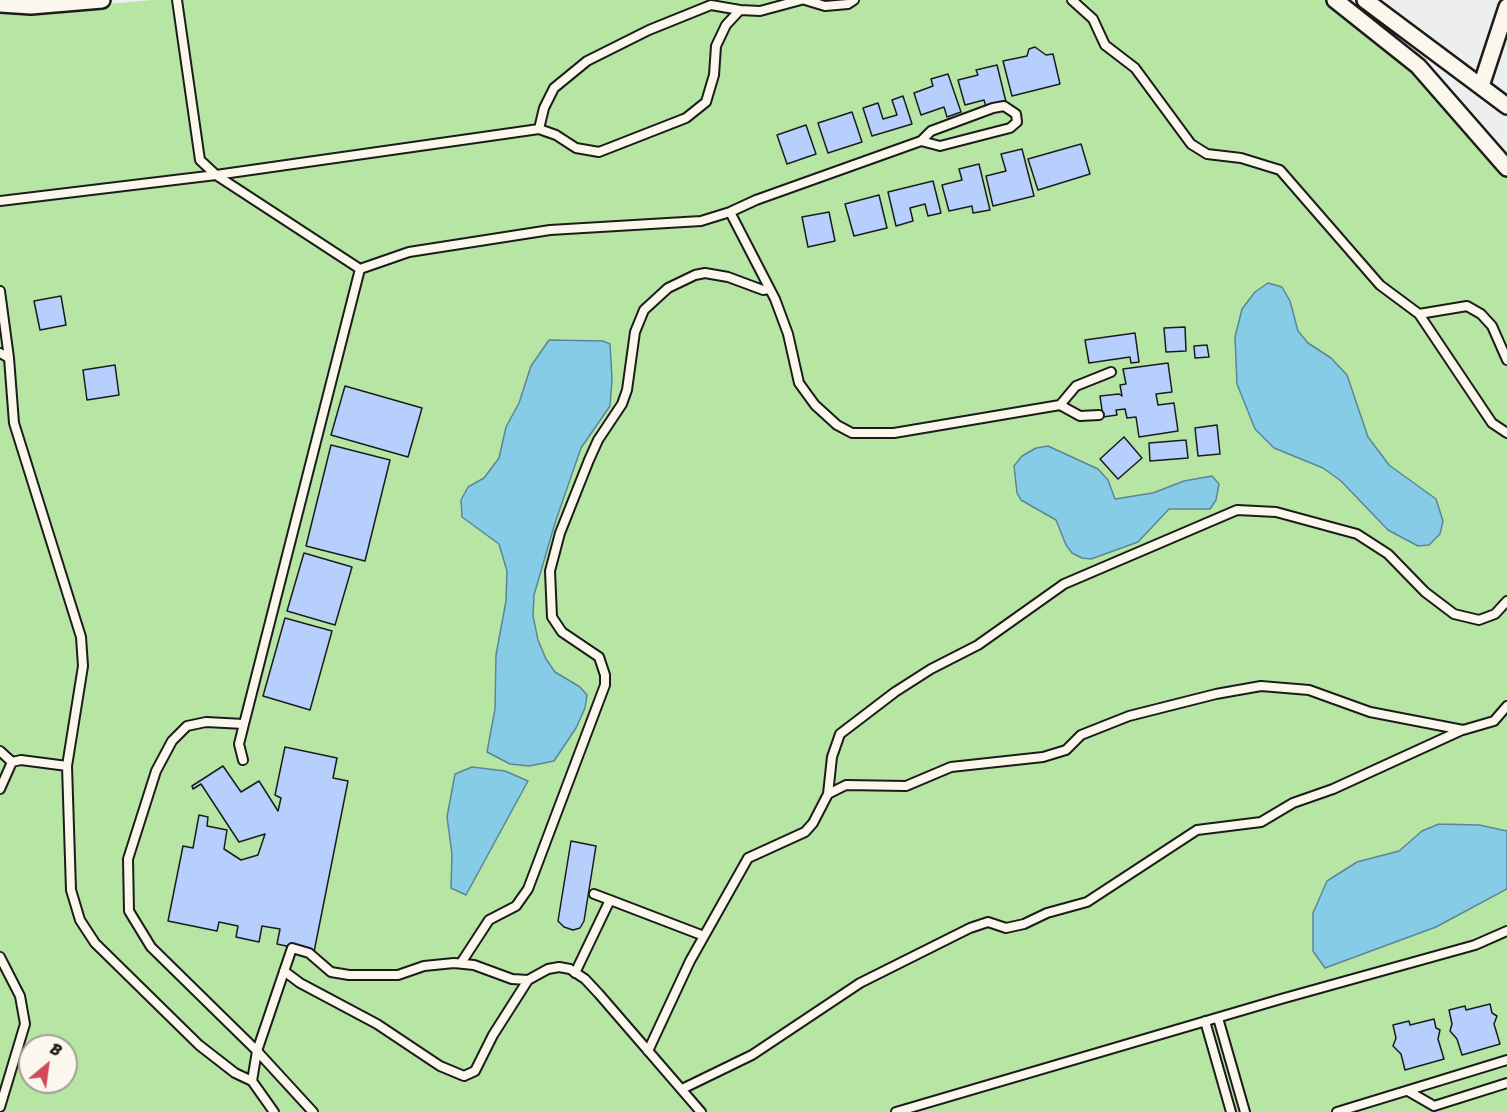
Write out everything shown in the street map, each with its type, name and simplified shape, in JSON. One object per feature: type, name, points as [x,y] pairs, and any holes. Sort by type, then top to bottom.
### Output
[{"type":"street","points":[[0,4],[31,6],[102,0]]},
{"type":"street","points":[[1335,0],[1418,66],[1507,168]]},
{"type":"street","points":[[1365,0],[1507,106]]},
{"type":"street","points":[[1480,86],[1507,8]]},
{"type":"lane","points":[[177,0],[195,146],[200,160],[216,175],[360,269]]},
{"type":"lane","points":[[539,129],[544,108],[554,88],[587,61],[649,30],[711,5],[740,10],[760,10],[803,0],[825,6],[855,0]]},
{"type":"lane","points":[[1072,0],[1093,19],[1105,45],[1135,68],[1191,144],[1207,154],[1241,158],[1280,171],[1380,285],[1419,314],[1492,423],[1507,433]]},
{"type":"lane","points":[[0,201],[216,175],[539,129],[556,135],[576,148],[599,152],[686,118],[706,102],[714,75],[716,46],[726,25],[740,10]]},
{"type":"lane","points":[[360,269],[409,252],[549,230],[700,221],[921,141],[931,131],[993,108],[1004,106],[1016,114],[1017,122],[1010,128],[940,146],[921,141]]},
{"type":"lane","points":[[730,212],[769,289],[788,334],[799,383],[827,418],[852,433],[894,433],[1060,405],[1080,416],[1100,415]]},
{"type":"lane","points":[[243,760],[240,744],[244,723],[360,269]]},
{"type":"lane","points":[[461,963],[489,920],[516,906],[528,889],[605,685],[605,675],[599,657],[562,632],[552,617],[550,571],[560,533],[589,460],[598,440],[619,411],[627,390],[635,332],[644,310],[668,288],[695,275],[705,273],[728,277],[763,290],[769,289]]},
{"type":"lane","points":[[0,291],[9,358],[14,423],[81,638],[82,666],[67,766],[71,890],[80,920],[95,943],[123,972],[220,1063],[252,1081],[274,1112]]},
{"type":"lane","points":[[1419,314],[1467,306],[1481,314],[1492,326],[1507,360]]},
{"type":"lane","points":[[0,353],[9,358]]},
{"type":"lane","points":[[1060,405],[1076,386],[1111,372]]},
{"type":"lane","points":[[648,1051],[665,1009],[748,858],[805,832],[828,794],[832,757],[840,734],[895,692],[931,669],[978,645],[1064,584],[1237,510],[1276,512],[1357,534],[1388,554],[1425,592],[1454,614],[1479,620],[1495,614],[1507,601]]},
{"type":"lane","points":[[828,794],[846,785],[906,786],[951,767],[1042,758],[1066,750],[1081,735],[1129,716],[1216,693],[1261,686],[1309,690],[1370,712],[1463,730]]},
{"type":"lane","points":[[682,1089],[752,1055],[860,983],[970,928],[988,922],[1006,928],[1024,924],[1047,913],[1087,902],[1197,830],[1261,822],[1293,803],[1333,789],[1463,730],[1494,721],[1507,706]]},
{"type":"lane","points":[[244,723],[206,722],[187,726],[172,741],[156,771],[137,825],[129,859],[129,910],[151,946],[257,1051],[313,1112]]},
{"type":"lane","points":[[0,751],[12,762]]},
{"type":"lane","points":[[12,762],[21,760],[67,766]]},
{"type":"lane","points":[[0,789],[12,762]]},
{"type":"lane","points":[[594,894],[704,936]]},
{"type":"lane","points":[[575,973],[610,900]]},
{"type":"lane","points":[[896,1112],[1475,945],[1507,931]]},
{"type":"lane","points":[[252,1081],[257,1051],[292,948],[309,953],[331,972],[349,975],[398,975],[424,966],[461,963],[474,965],[512,979],[528,980]]},
{"type":"lane","points":[[0,957],[20,996],[25,1024],[0,1107]]},
{"type":"lane","points":[[285,971],[300,983],[377,1024],[440,1066],[464,1076],[475,1071],[528,980],[548,969],[559,967],[575,973],[599,994],[701,1112]]},
{"type":"lane","points":[[1218,1018],[1245,1112]]},
{"type":"lane","points":[[1205,1022],[1231,1112]]},
{"type":"lane","points":[[1337,1112],[1507,1060]]},
{"type":"lane","points":[[1408,1091],[1434,1106],[1507,1083]]},
{"type":"green space","points":[[153,0],[1328,0],[1415,69],[1507,175],[1507,1112],[0,1112],[0,9],[31,11]]},
{"type":"water","points":[[1268,283],[1282,287],[1290,301],[1298,331],[1308,343],[1331,358],[1347,375],[1368,437],[1389,465],[1436,499],[1443,521],[1440,534],[1429,545],[1418,546],[1388,530],[1341,481],[1323,468],[1274,448],[1255,429],[1237,384],[1235,337],[1242,309],[1255,292]]},
{"type":"water","points":[[549,340],[603,341],[610,344],[612,379],[610,406],[581,448],[555,523],[534,595],[533,616],[538,640],[546,659],[555,672],[580,687],[587,695],[585,708],[576,728],[554,761],[529,766],[510,764],[487,752],[495,709],[496,655],[506,601],[507,571],[499,544],[462,517],[461,500],[468,487],[484,478],[499,458],[506,427],[519,403],[531,366]]},
{"type":"water","points":[[1048,446],[1098,469],[1108,480],[1115,499],[1153,493],[1184,481],[1212,476],[1219,484],[1216,500],[1210,509],[1169,509],[1138,542],[1091,559],[1082,558],[1072,553],[1066,545],[1056,520],[1021,500],[1017,493],[1014,466],[1022,456],[1036,448]]},
{"type":"water","points":[[472,767],[505,771],[528,781],[466,895],[451,888],[452,854],[447,817],[455,774]]},
{"type":"water","points":[[1439,824],[1479,825],[1507,831],[1507,889],[1436,927],[1325,968],[1313,951],[1313,913],[1327,881],[1357,862],[1399,851],[1422,831]]},
{"type":"building","points":[[1035,47],[1046,55],[1053,54],[1060,84],[1012,96],[1003,61],[1027,56],[1029,49]]},
{"type":"building","points":[[997,65],[1006,102],[986,107],[984,100],[965,105],[958,80],[978,75],[976,70]]},
{"type":"building","points":[[948,74],[961,112],[947,117],[944,107],[921,115],[914,93],[933,86],[931,79]]},
{"type":"building","points":[[903,96],[912,124],[872,136],[863,108],[878,103],[883,119],[897,115],[892,100]]},
{"type":"building","points":[[852,112],[862,142],[828,153],[818,123]]},
{"type":"building","points":[[806,125],[816,154],[787,164],[777,135]]},
{"type":"building","points":[[1081,144],[1090,174],[1038,190],[1028,159]]},
{"type":"building","points":[[1022,149],[1034,196],[993,206],[986,176],[1006,171],[1001,154]]},
{"type":"building","points":[[979,164],[990,210],[973,213],[972,206],[949,211],[942,185],[962,180],[959,169]]},
{"type":"building","points":[[933,181],[941,213],[928,216],[925,204],[910,208],[913,221],[896,226],[888,192]]},
{"type":"building","points":[[879,195],[887,228],[854,236],[845,204]]},
{"type":"building","points":[[829,212],[835,241],[808,247],[802,217]]},
{"type":"building","points":[[61,296],[66,325],[40,330],[34,301]]},
{"type":"building","points":[[1185,327],[1186,351],[1166,352],[1164,328]]},
{"type":"building","points":[[1135,333],[1139,362],[1131,363],[1130,357],[1089,363],[1085,340]]},
{"type":"building","points":[[1207,345],[1209,357],[1195,358],[1194,346]]},
{"type":"building","points":[[1168,363],[1172,392],[1156,394],[1158,405],[1174,403],[1178,431],[1139,437],[1136,417],[1127,418],[1125,409],[1116,410],[1117,415],[1103,417],[1100,396],[1119,394],[1122,396],[1120,385],[1126,384],[1123,369]]},
{"type":"building","points":[[115,365],[119,395],[87,400],[83,370]]},
{"type":"building","points":[[345,386],[422,408],[408,457],[331,435]]},
{"type":"building","points":[[1217,425],[1220,454],[1198,456],[1195,428]]},
{"type":"building","points":[[1124,437],[1142,458],[1118,479],[1100,459]]},
{"type":"building","points":[[1186,440],[1188,458],[1150,461],[1149,443]]},
{"type":"building","points":[[331,445],[390,460],[365,561],[306,546]]},
{"type":"building","points":[[304,553],[352,567],[335,625],[287,611]]},
{"type":"building","points":[[285,618],[332,631],[310,710],[263,696]]},
{"type":"building","points":[[285,747],[337,758],[333,778],[348,781],[314,952],[277,944],[280,929],[262,926],[259,942],[236,937],[238,926],[219,922],[217,931],[168,921],[183,846],[193,848],[199,815],[208,817],[207,826],[227,830],[224,849],[241,860],[258,855],[265,834],[239,842],[201,784],[193,789],[192,786],[223,766],[241,792],[259,781],[278,811],[281,798],[275,795]]},
{"type":"building","points":[[571,841],[596,846],[584,921],[580,928],[573,930],[564,927],[558,921]]},
{"type":"building","points":[[1490,1004],[1492,1013],[1497,1016],[1494,1024],[1500,1044],[1462,1055],[1457,1039],[1450,1031],[1452,1024],[1449,1010],[1465,1006],[1466,1010]]},
{"type":"building","points":[[1434,1019],[1436,1028],[1440,1030],[1438,1039],[1444,1059],[1405,1070],[1401,1054],[1393,1046],[1396,1038],[1393,1025],[1409,1021],[1410,1025]]}]
